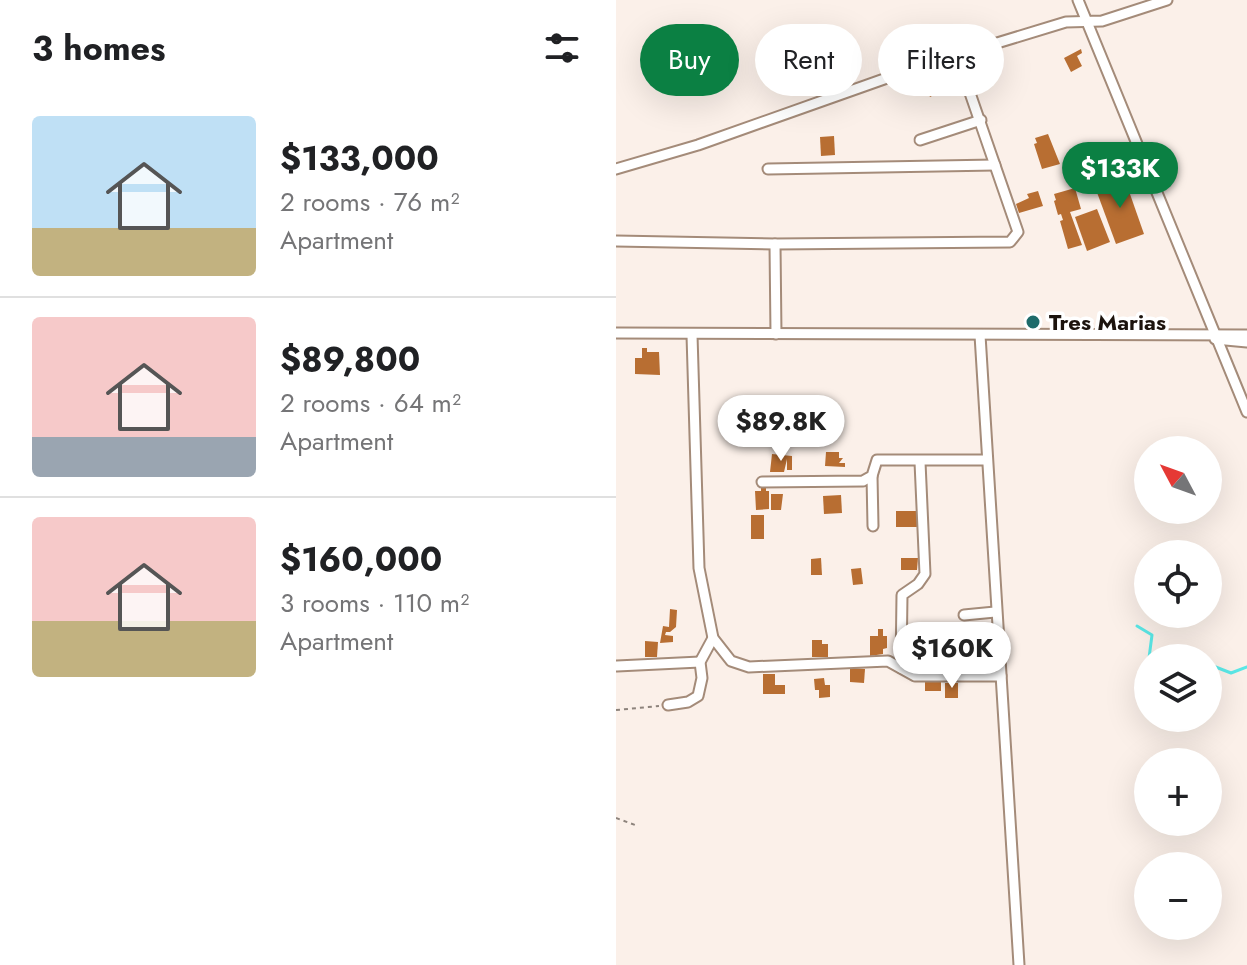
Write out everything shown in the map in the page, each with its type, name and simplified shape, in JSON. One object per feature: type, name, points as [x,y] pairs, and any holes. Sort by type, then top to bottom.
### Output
[{"type":"street","points":[[1078,0],[1247,412]]},
{"type":"street","points":[[616,169],[698,145],[918,67],[1066,22],[1117,18],[1167,0]]},
{"type":"street","points":[[616,241],[775,244],[1010,242],[1018,232],[972,96]]},
{"type":"street","points":[[920,140],[981,120]]},
{"type":"street","points":[[768,169],[995,165]]},
{"type":"street","points":[[775,244],[776,334]]},
{"type":"street","points":[[616,333],[1247,335]]},
{"type":"street","points":[[692,335],[699,568],[713,638],[731,661],[742,667],[888,661],[915,676],[1001,676]]},
{"type":"street","points":[[980,335],[985,460],[1019,965]]},
{"type":"street","points":[[1214,337],[1247,342]]},
{"type":"street","points":[[873,526],[872,476],[877,460],[985,460]]},
{"type":"street","points":[[901,668],[902,595],[918,584],[925,574],[920,462]]},
{"type":"street","points":[[762,482],[863,481],[872,476]]},
{"type":"street","points":[[964,615],[995,612]]},
{"type":"street","points":[[668,705],[688,702],[698,696],[702,678],[700,662],[713,638]]},
{"type":"street","points":[[617,666],[700,662]]},
{"type":"path","points":[[616,710],[668,705]]},
{"type":"path","points":[[616,818],[638,826]]},
{"type":"building","points":[[1081,49],[1082,53],[1077,56],[1082,66],[1071,72],[1064,58]]},
{"type":"building","points":[[1048,134],[1060,164],[1042,169],[1035,138]]},
{"type":"building","points":[[834,136],[835,155],[821,156],[820,137]]},
{"type":"building","points":[[1124,177],[1144,234],[1116,244],[1095,187]]},
{"type":"building","points":[[1075,188],[1081,209],[1070,212],[1082,245],[1068,249],[1054,194]]},
{"type":"building","points":[[1038,191],[1043,206],[1019,213],[1016,204],[1029,198],[1027,194]]},
{"type":"building","points":[[1097,209],[1110,242],[1087,251],[1075,217]]},
{"type":"building","points":[[642,348],[647,348],[647,352],[659,352],[660,375],[635,374],[635,358],[642,358]]},
{"type":"building","points":[[826,452],[839,452],[839,458],[843,458],[839,463],[845,463],[845,467],[825,466]]},
{"type":"building","points":[[772,454],[792,456],[792,470],[787,470],[787,459],[784,472],[770,472]]},
{"type":"building","points":[[761,485],[766,485],[766,491],[769,491],[769,509],[756,510],[755,491],[761,491]]},
{"type":"building","points":[[771,494],[783,494],[781,510],[771,510]]},
{"type":"building","points":[[841,495],[842,513],[824,514],[823,496]]},
{"type":"building","points":[[896,511],[918,511],[918,527],[896,527]]},
{"type":"building","points":[[751,515],[764,515],[764,539],[751,539]]},
{"type":"building","points":[[821,558],[822,575],[811,575],[811,559]]},
{"type":"building","points":[[901,558],[918,558],[917,570],[901,570]]},
{"type":"building","points":[[861,568],[863,584],[853,585],[851,569]]},
{"type":"building","points":[[670,609],[677,610],[676,627],[665,635],[673,636],[673,642],[660,643],[663,626],[669,627]]},
{"type":"building","points":[[878,629],[883,629],[883,636],[887,636],[887,648],[883,649],[883,654],[870,656],[870,636],[878,636]]},
{"type":"building","points":[[812,640],[822,640],[822,644],[828,644],[828,657],[812,657]]},
{"type":"building","points":[[645,641],[658,642],[657,657],[645,657]]},
{"type":"building","points":[[921,646],[923,660],[912,662],[910,647]]},
{"type":"building","points":[[850,668],[865,669],[864,683],[850,682]]},
{"type":"building","points":[[763,674],[775,674],[775,685],[785,685],[785,694],[763,694]]},
{"type":"building","points":[[824,678],[825,685],[830,685],[830,697],[819,698],[814,679]]},
{"type":"building","points":[[925,680],[941,680],[941,691],[925,691]]},
{"type":"building","points":[[945,683],[958,683],[958,698],[945,698]]},
{"type":"waterway","points":[[1140,628],[1152,635],[1151,644]]},
{"type":"waterway","points":[[1222,669],[1231,673],[1247,667]]},
{"type":"place","name":"Tres Marias","points":[[1033,322]]}]
